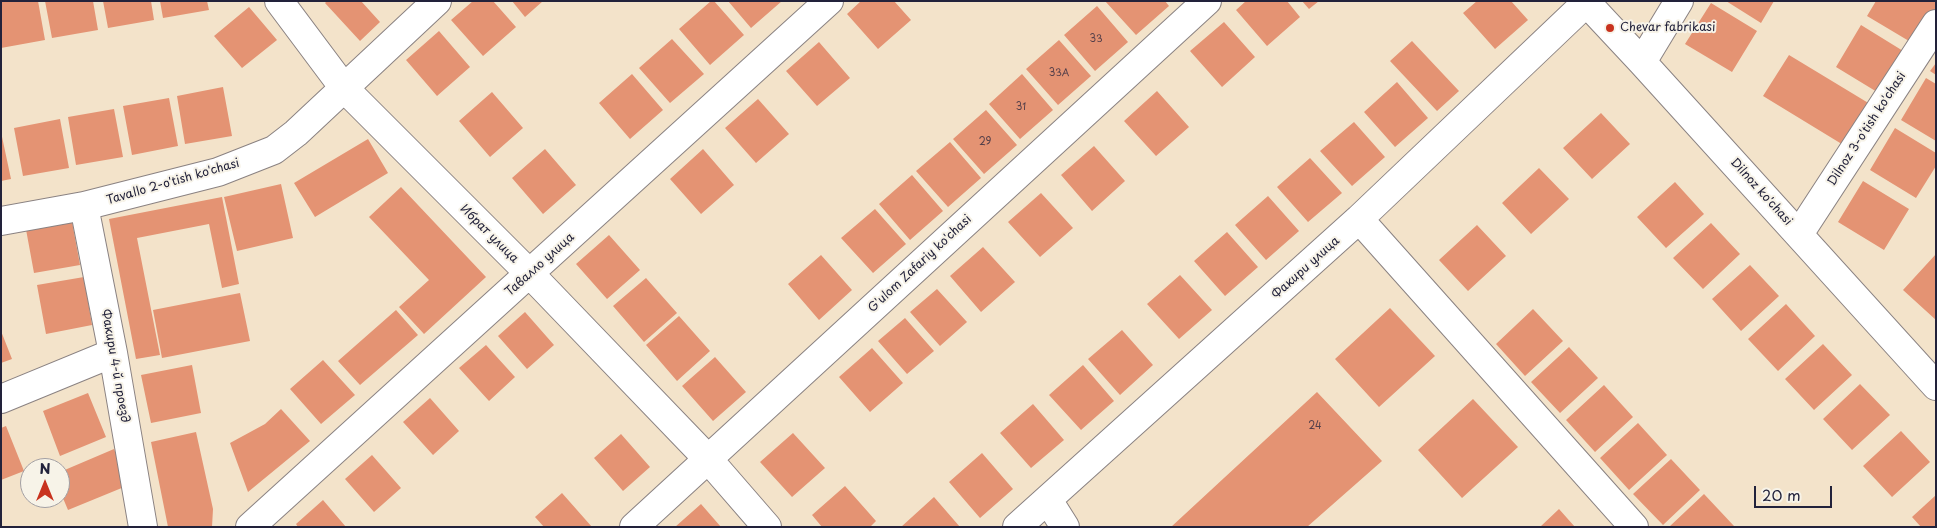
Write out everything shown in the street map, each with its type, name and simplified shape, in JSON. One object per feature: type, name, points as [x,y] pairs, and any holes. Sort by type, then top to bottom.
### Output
[{"type":"street","name":"Ибрат улица","points":[[279,1],[344,88],[530,274],[708,459],[767,527]]},
{"type":"street","name":"Tavallo 2-o'tish ko'chasi","points":[[1,221],[84,206],[218,172],[274,150],[296,133],[437,1]]},
{"type":"street","name":"Тавалло улица","points":[[250,527],[829,1]]},
{"type":"street","name":"G'ulom Zafariy ko'chasi","points":[[634,527],[1207,1]]},
{"type":"street","points":[[1642,62],[1679,1]]},
{"type":"street","name":"Dilnoz ko'chasi","points":[[1586,2],[1936,386]]},
{"type":"street","name":"Факири улица","points":[[1017,527],[1359,219],[1586,2]]},
{"type":"street","name":"Dilnoz 3-o'tish ko'chasi","points":[[1799,234],[1936,24]]},
{"type":"street","name":"Факири 4-й проезд","points":[[84,206],[144,527]]},
{"type":"street","points":[[1359,219],[1634,527]]},
{"type":"street","points":[[1,399],[113,353]]},
{"type":"street","points":[[1048,500],[1065,527]]},
{"type":"building","points":[[1,1],[38,1],[45,40],[1,48]]},
{"type":"building","points":[[45,1],[93,1],[98,30],[52,38]]},
{"type":"building","points":[[103,1],[151,1],[154,20],[108,28]]},
{"type":"building","points":[[160,1],[207,1],[209,10],[163,18]]},
{"type":"building","points":[[327,1],[361,1],[380,22],[360,41],[325,3]]},
{"type":"building","points":[[473,1],[493,1],[516,27],[483,56],[451,20]]},
{"type":"building","points":[[512,1],[543,1],[525,17]]},
{"type":"building","points":[[711,1],[714,1],[744,35],[710,65],[679,29]]},
{"type":"building","points":[[728,1],[782,1],[751,28]]},
{"type":"building","points":[[861,1],[894,1],[911,20],[878,49],[847,14]]},
{"type":"building","points":[[1105,1],[1165,1],[1169,6],[1136,35]]},
{"type":"building","points":[[1246,1],[1287,1],[1300,17],[1267,46],[1236,10]]},
{"type":"building","points":[[1302,1],[1319,1],[1309,9]]},
{"type":"building","points":[[1477,1],[1511,1],[1528,20],[1495,49],[1463,13]]},
{"type":"building","points":[[1726,1],[1774,1],[1761,23]]},
{"type":"building","points":[[1876,1],[1936,1],[1936,8],[1914,44],[1867,16]]},
{"type":"building","points":[[1711,3],[1757,31],[1732,72],[1685,44]]},
{"type":"building","points":[[1097,6],[1128,42],[1095,71],[1064,35]]},
{"type":"building","points":[[249,7],[277,40],[242,68],[214,36]]},
{"type":"building","points":[[1224,22],[1255,57],[1222,87],[1190,51]]},
{"type":"building","points":[[1861,25],[1908,54],[1882,95],[1836,67]]},
{"type":"building","points":[[439,31],[470,67],[437,96],[406,60]]},
{"type":"building","points":[[672,39],[704,74],[670,103],[639,68]]},
{"type":"building","points":[[1059,40],[1091,76],[1058,105],[1026,69]]},
{"type":"building","points":[[1412,41],[1459,91],[1437,111],[1390,61]]},
{"type":"building","points":[[819,42],[850,78],[817,106],[786,71]]},
{"type":"building","points":[[1789,55],[1870,104],[1845,146],[1763,96]]},
{"type":"building","points":[[1936,63],[1936,75],[1930,71]]},
{"type":"building","points":[[632,74],[663,110],[630,139],[599,103]]},
{"type":"building","points":[[1022,74],[1053,110],[1020,139],[989,104]]},
{"type":"building","points":[[1926,78],[1936,84],[1936,141],[1901,120]]},
{"type":"building","points":[[1397,82],[1428,118],[1395,147],[1364,112]]},
{"type":"building","points":[[223,87],[232,136],[185,144],[177,96]]},
{"type":"building","points":[[1157,91],[1189,127],[1156,156],[1124,121]]},
{"type":"building","points":[[492,92],[523,128],[490,157],[459,121]]},
{"type":"building","points":[[169,98],[178,146],[132,155],[123,106]]},
{"type":"building","points":[[758,99],[789,134],[756,163],[725,128]]},
{"type":"building","points":[[114,109],[123,157],[76,165],[68,117]]},
{"type":"building","points":[[986,110],[1017,145],[984,174],[953,139]]},
{"type":"building","points":[[1601,113],[1630,144],[1592,179],[1563,148]]},
{"type":"building","points":[[60,119],[69,168],[23,176],[14,128]]},
{"type":"building","points":[[1354,122],[1385,157],[1352,186],[1320,151]]},
{"type":"building","points":[[1895,128],[1936,153],[1936,166],[1916,198],[1870,170]]},
{"type":"building","points":[[1,132],[11,179],[1,181]]},
{"type":"building","points":[[368,139],[388,173],[315,217],[294,183]]},
{"type":"building","points":[[950,142],[981,178],[948,207],[916,171]]},
{"type":"building","points":[[1094,146],[1125,181],[1092,211],[1061,175]]},
{"type":"building","points":[[545,149],[576,185],[543,214],[512,178]]},
{"type":"building","points":[[703,149],[734,185],[701,214],[670,179]]},
{"type":"building","points":[[1310,158],[1342,193],[1308,222],[1277,187]]},
{"type":"building","points":[[1539,168],[1569,199],[1531,234],[1502,203]]},
{"type":"building","points":[[912,175],[943,211],[910,240],[879,204]]},
{"type":"building","points":[[1863,181],[1909,209],[1884,250],[1838,222]]},
{"type":"building","points":[[1675,182],[1704,214],[1666,248],[1637,217]]},
{"type":"building","points":[[281,184],[293,238],[237,251],[224,197]]},
{"type":"building","points":[[401,187],[486,277],[424,334],[399,307],[429,280],[369,217]]},
{"type":"building","points":[[1041,193],[1073,228],[1040,257],[1008,222]]},
{"type":"building","points":[[1268,196],[1299,231],[1266,260],[1235,225]]},
{"type":"building","points":[[222,197],[239,284],[222,288],[209,224],[137,238],[160,355],[136,359],[109,219]]},
{"type":"building","points":[[875,209],[906,244],[873,273],[841,238]]},
{"type":"building","points":[[71,216],[80,265],[34,273],[25,224]]},
{"type":"building","points":[[1711,223],[1740,254],[1703,289],[1673,258]]},
{"type":"building","points":[[1477,225],[1506,256],[1468,291],[1439,260]]},
{"type":"building","points":[[1227,232],[1258,267],[1225,296],[1194,261]]},
{"type":"building","points":[[609,235],[640,270],[607,299],[576,264]]},
{"type":"building","points":[[983,247],[1015,282],[981,312],[950,276]]},
{"type":"building","points":[[1936,254],[1936,320],[1903,290]]},
{"type":"building","points":[[821,255],[852,290],[819,320],[788,284]]},
{"type":"building","points":[[1750,265],[1779,296],[1741,331],[1712,299]]},
{"type":"building","points":[[1180,275],[1212,310],[1179,339],[1147,304]]},
{"type":"building","points":[[84,277],[92,325],[46,334],[37,285]]},
{"type":"building","points":[[646,278],[677,313],[644,342],[613,306]]},
{"type":"building","points":[[937,289],[967,322],[940,346],[910,312]]},
{"type":"building","points":[[240,293],[250,341],[162,358],[153,310]]},
{"type":"building","points":[[1786,304],[1815,336],[1778,371],[1748,339]]},
{"type":"building","points":[[1390,308],[1435,356],[1379,407],[1335,359]]},
{"type":"building","points":[[1533,309],[1563,341],[1525,376],[1496,344]]},
{"type":"building","points":[[396,310],[418,335],[360,385],[338,361]]},
{"type":"building","points":[[525,312],[554,345],[527,369],[498,336]]},
{"type":"building","points":[[679,316],[710,351],[677,381],[646,345]]},
{"type":"building","points":[[905,318],[934,351],[907,374],[878,341]]},
{"type":"building","points":[[1122,330],[1153,365],[1120,395],[1088,359]]},
{"type":"building","points":[[1,331],[12,359],[1,363]]},
{"type":"building","points":[[1823,344],[1852,375],[1814,410],[1785,379]]},
{"type":"building","points":[[486,345],[515,377],[489,401],[459,368]]},
{"type":"building","points":[[1569,347],[1598,378],[1560,413],[1531,382]]},
{"type":"building","points":[[872,348],[903,383],[870,412],[839,377]]},
{"type":"building","points":[[715,357],[746,392],[713,421],[682,386]]},
{"type":"building","points":[[323,360],[355,395],[321,424],[290,389]]},
{"type":"building","points":[[192,365],[201,413],[151,423],[141,375]]},
{"type":"building","points":[[1083,365],[1114,401],[1081,430],[1049,395]]},
{"type":"building","points":[[1860,384],[1890,415],[1852,450],[1823,419]]},
{"type":"building","points":[[1604,385],[1633,417],[1595,452],[1566,420]]},
{"type":"building","points":[[1317,392],[1382,461],[1307,527],[1171,527]]},
{"type":"building","points":[[88,393],[106,437],[60,456],[43,411]]},
{"type":"building","points":[[430,398],[459,431],[433,455],[403,422]]},
{"type":"building","points":[[1473,399],[1518,447],[1462,498],[1418,450]]},
{"type":"building","points":[[1033,404],[1064,440],[1031,468],[1000,433]]},
{"type":"building","points":[[281,409],[310,441],[248,492],[230,443],[265,424]]},
{"type":"building","points":[[1638,423],[1667,455],[1629,490],[1600,458]]},
{"type":"building","points":[[6,426],[20,461],[20,473],[1,480],[1,428]]},
{"type":"building","points":[[1901,431],[1930,462],[1892,497],[1863,466]]},
{"type":"building","points":[[196,432],[213,509],[212,527],[168,527],[151,442]]},
{"type":"building","points":[[793,433],[825,468],[792,497],[760,462]]},
{"type":"building","points":[[621,434],[650,467],[623,491],[594,458]]},
{"type":"building","points":[[114,449],[129,485],[68,510],[67,508],[70,508],[70,468]]},
{"type":"building","points":[[982,453],[1013,489],[980,518],[949,482]]},
{"type":"building","points":[[372,455],[401,488],[374,512],[345,479]]},
{"type":"building","points":[[1671,459],[1700,490],[1663,525],[1633,494]]},
{"type":"building","points":[[845,486],[876,521],[870,527],[822,527],[812,515]]},
{"type":"building","points":[[562,493],[592,527],[544,527],[535,517]]},
{"type":"building","points":[[1704,494],[1734,526],[1669,527]]},
{"type":"building","points":[[1936,495],[1936,527],[1921,527],[1912,517]]},
{"type":"building","points":[[934,497],[960,527],[901,527]]},
{"type":"building","points":[[323,500],[346,527],[298,527],[296,524]]},
{"type":"building","points":[[701,504],[721,527],[675,527]]},
{"type":"building","points":[[1559,509],[1575,527],[1540,527]]},
{"type":"place","name":"Chevar fabrikasi","points":[[1610,28]]}]
